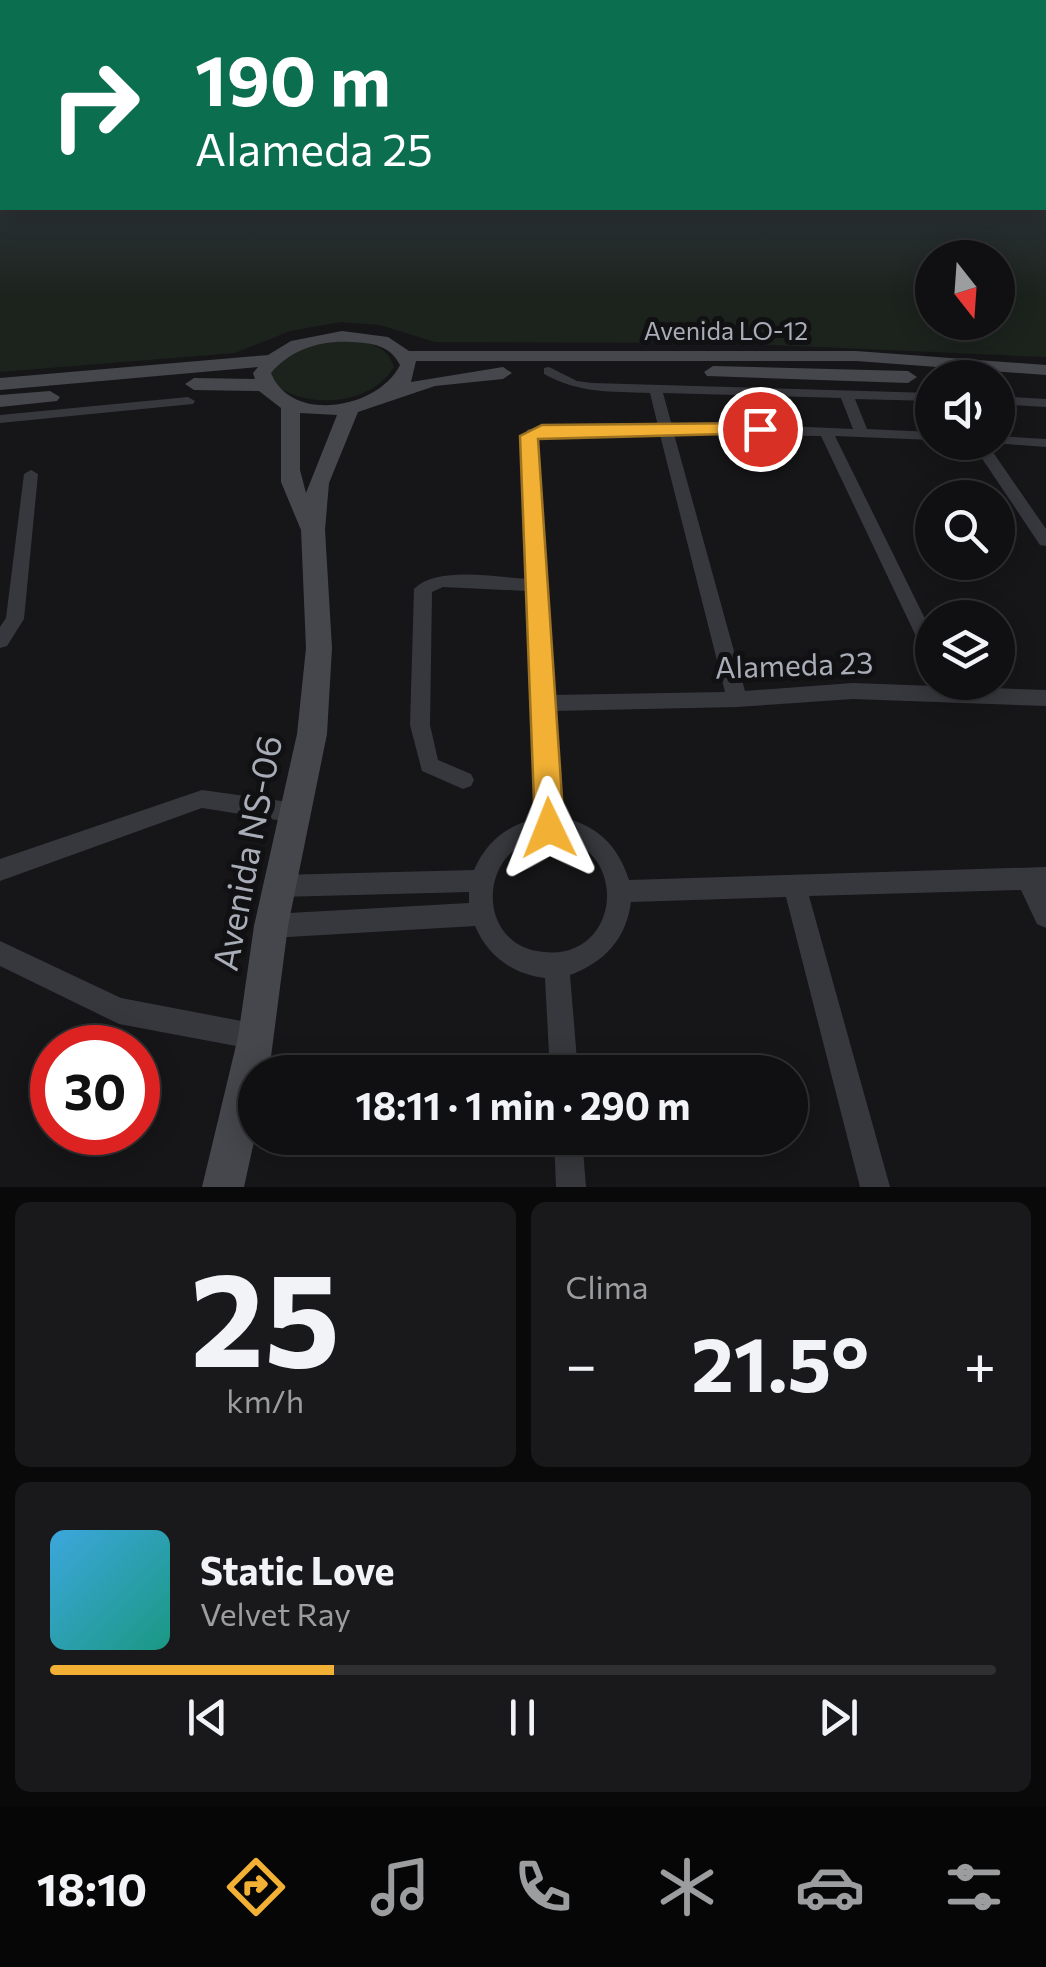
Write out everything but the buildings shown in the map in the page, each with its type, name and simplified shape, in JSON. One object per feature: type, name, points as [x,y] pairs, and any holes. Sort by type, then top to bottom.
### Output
[{"type":"street","points":[[0,384],[270,360],[301,343],[342,336],[382,340],[406,356],[408,374],[390,393]]},
{"type":"street","name":"Avenida LO-12","points":[[406,356],[839,356],[1046,370]]},
{"type":"street","points":[[270,360],[262,373],[268,394],[291,405],[349,409]]},
{"type":"street","points":[[549,371],[573,384],[592,386],[915,396]]},
{"type":"street","name":"Avenida LO-12","points":[[349,409],[390,393],[474,374],[549,371],[915,378]]},
{"type":"street","points":[[0,401],[206,383],[263,386]]},
{"type":"street","points":[[1015,383],[1046,385]]},
{"type":"street","points":[[656,388],[737,699]]},
{"type":"street","points":[[846,393],[862,433]]},
{"type":"street","points":[[0,419],[188,401]]},
{"type":"street","points":[[1015,401],[1046,403]]},
{"type":"street","name":"Avenida NS-06","points":[[291,405],[287,475],[292,494],[312,530]]},
{"type":"street","name":"Avenida NS-06","points":[[222,1187],[257,1037],[279,886],[312,734],[319,648],[312,530],[318,483],[349,409]]},
{"type":"street","points":[[549,828],[529,436],[542,430],[915,435]]},
{"type":"street","points":[[826,432],[915,616]]},
{"type":"street","points":[[1015,441],[1046,443]]},
{"type":"street","points":[[990,460],[1046,542]]},
{"type":"street","points":[[0,642],[15,619],[31,474]]},
{"type":"street","points":[[463,780],[429,765],[424,746],[420,725],[422,588],[441,581],[537,585]]},
{"type":"street","name":"Alameda 23","points":[[545,703],[737,699],[915,689]]},
{"type":"street","name":"Alameda 23","points":[[1015,695],[1046,698]]},
{"type":"street","points":[[0,870],[202,799],[296,813]]},
{"type":"street","points":[[549,828],[587,838],[604,852],[616,870],[622,890],[621,912],[611,933],[595,950],[557,965],[527,959],[507,949],[491,933],[481,914],[480,881],[488,860],[523,832],[549,828]]},
{"type":"street","points":[[622,890],[1037,878],[1046,916]]},
{"type":"street","points":[[279,886],[480,881]]},
{"type":"street","points":[[794,884],[875,1187]]},
{"type":"street","points":[[272,926],[481,914]]},
{"type":"street","points":[[0,953],[119,1010],[257,1037]]},
{"type":"street","points":[[557,965],[563,1055]]},
{"type":"street","points":[[569,1155],[571,1187]]},
{"type":"shaded area","points":[[0,210],[1046,210],[1046,357],[731,343],[435,342],[380,325],[341,322],[290,331],[235,353],[0,372]]},
{"type":"shaded area","points":[[353,339],[383,350],[394,367],[370,390],[337,400],[319,400],[286,392],[272,383],[271,369],[301,346]]},
{"type":"route","points":[[549,828],[529,436],[542,430],[760,429]]}]
